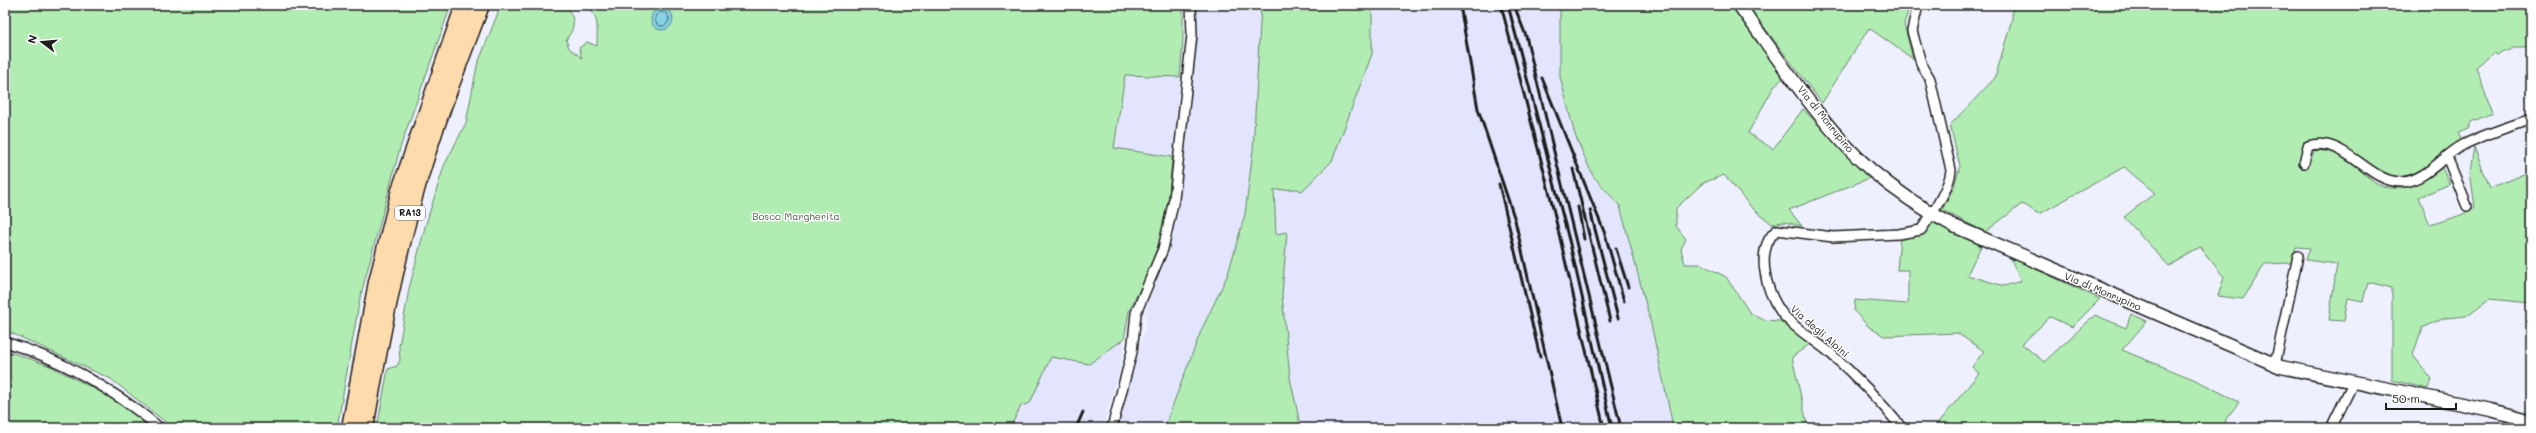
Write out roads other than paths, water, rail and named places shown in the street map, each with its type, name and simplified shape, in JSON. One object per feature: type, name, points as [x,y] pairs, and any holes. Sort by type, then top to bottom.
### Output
[{"type":"highway","name":"RA13","points":[[350,428],[376,282],[400,190],[464,5]]},
{"type":"highway","name":"RA13","points":[[365,428],[375,369],[414,196],[447,94],[481,5]]},
{"type":"main road","name":"Via di Monrupino","points":[[1739,5],[1842,141],[1890,186],[1932,214],[1980,238],[2275,365],[2353,383],[2491,410],[2531,421]]},
{"type":"street","points":[[1112,428],[1132,352],[1136,313],[1163,249],[1174,200],[1192,35],[1190,5]]},
{"type":"street","points":[[1918,5],[1912,31],[1921,63],[1930,79],[1951,170],[1947,185],[1932,214]]},
{"type":"street","points":[[2304,164],[2308,146],[2325,145],[2350,155],[2378,177],[2403,182],[2426,172],[2462,145],[2531,119]]},
{"type":"street","points":[[2447,157],[2467,206]]},
{"type":"street","name":"Via degli Alpini","points":[[1902,428],[1860,381],[1782,314],[1768,287],[1765,248],[1777,230],[1814,236],[1899,234],[1921,230],[1932,214]]},
{"type":"street","points":[[2275,365],[2298,256]]},
{"type":"street","points":[[5,342],[55,359],[84,375],[112,391],[160,428]]},
{"type":"street","points":[[2331,428],[2353,383]]},
{"type":"water","points":[[662,8],[670,11],[673,19],[670,27],[662,30],[654,27],[651,19],[654,11]]},
{"type":"railway","points":[[1460,5],[1478,109],[1515,220],[1562,428]]},
{"type":"railway","points":[[1501,5],[1550,195],[1604,428]]},
{"type":"railway","points":[[1508,5],[1570,244],[1612,428]]},
{"type":"railway","points":[[1514,5],[1526,36],[1621,428]]},
{"type":"railway","points":[[1542,78],[1605,234],[1624,301]]},
{"type":"railway","points":[[1573,169],[1610,321]]},
{"type":"railway","points":[[1499,184],[1540,357]]},
{"type":"railway","points":[[1578,207],[1584,239]]},
{"type":"railway","points":[[1590,210],[1618,318]]},
{"type":"railway","points":[[1616,249],[1628,287]]},
{"type":"railway","points":[[1076,428],[1083,412]]},
{"type":"park label","name":"Bosco Margherita","points":[[796,216]]}]
